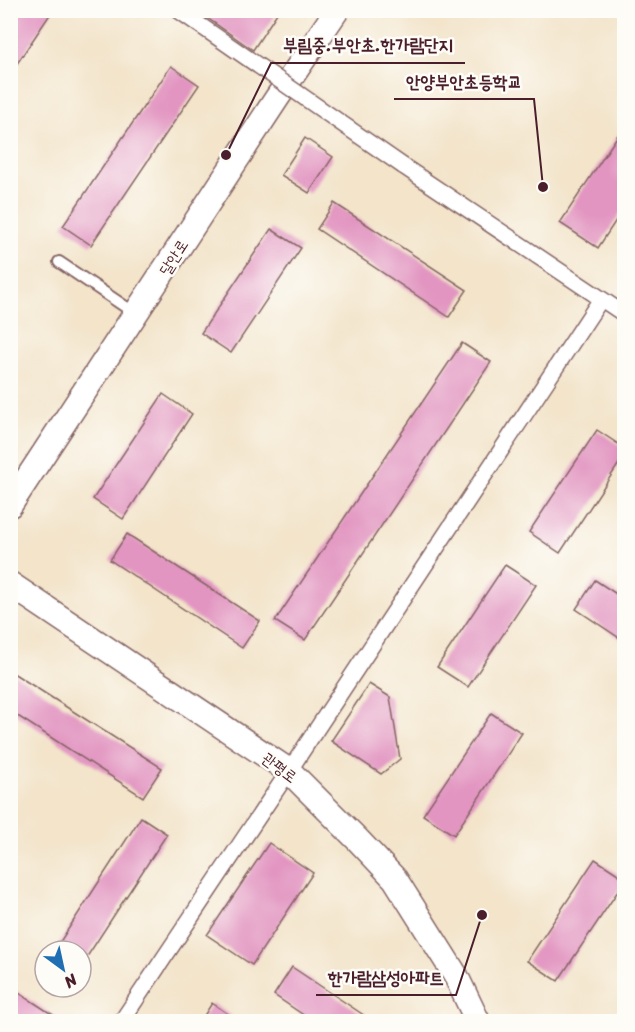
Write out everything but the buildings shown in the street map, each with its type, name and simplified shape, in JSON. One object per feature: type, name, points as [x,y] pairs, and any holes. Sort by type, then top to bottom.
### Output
[{"type":"street","points":[[178,10],[403,166],[624,314]]},
{"type":"street","name":"달안로","points":[[10,505],[337,10]]},
{"type":"street","points":[[121,1022],[601,299]]},
{"type":"street","name":"관평로","points":[[10,584],[289,771],[394,879],[456,976],[478,1022]]},
{"type":"lane","points":[[58,262],[136,314]]},
{"type":"place","name":"부림중.부안초.한가람단지","points":[[226,155]]},
{"type":"place","name":"안양부안초등학교","points":[[543,187]]},
{"type":"place","name":"한가람삼성아파트","points":[[482,915]]}]
